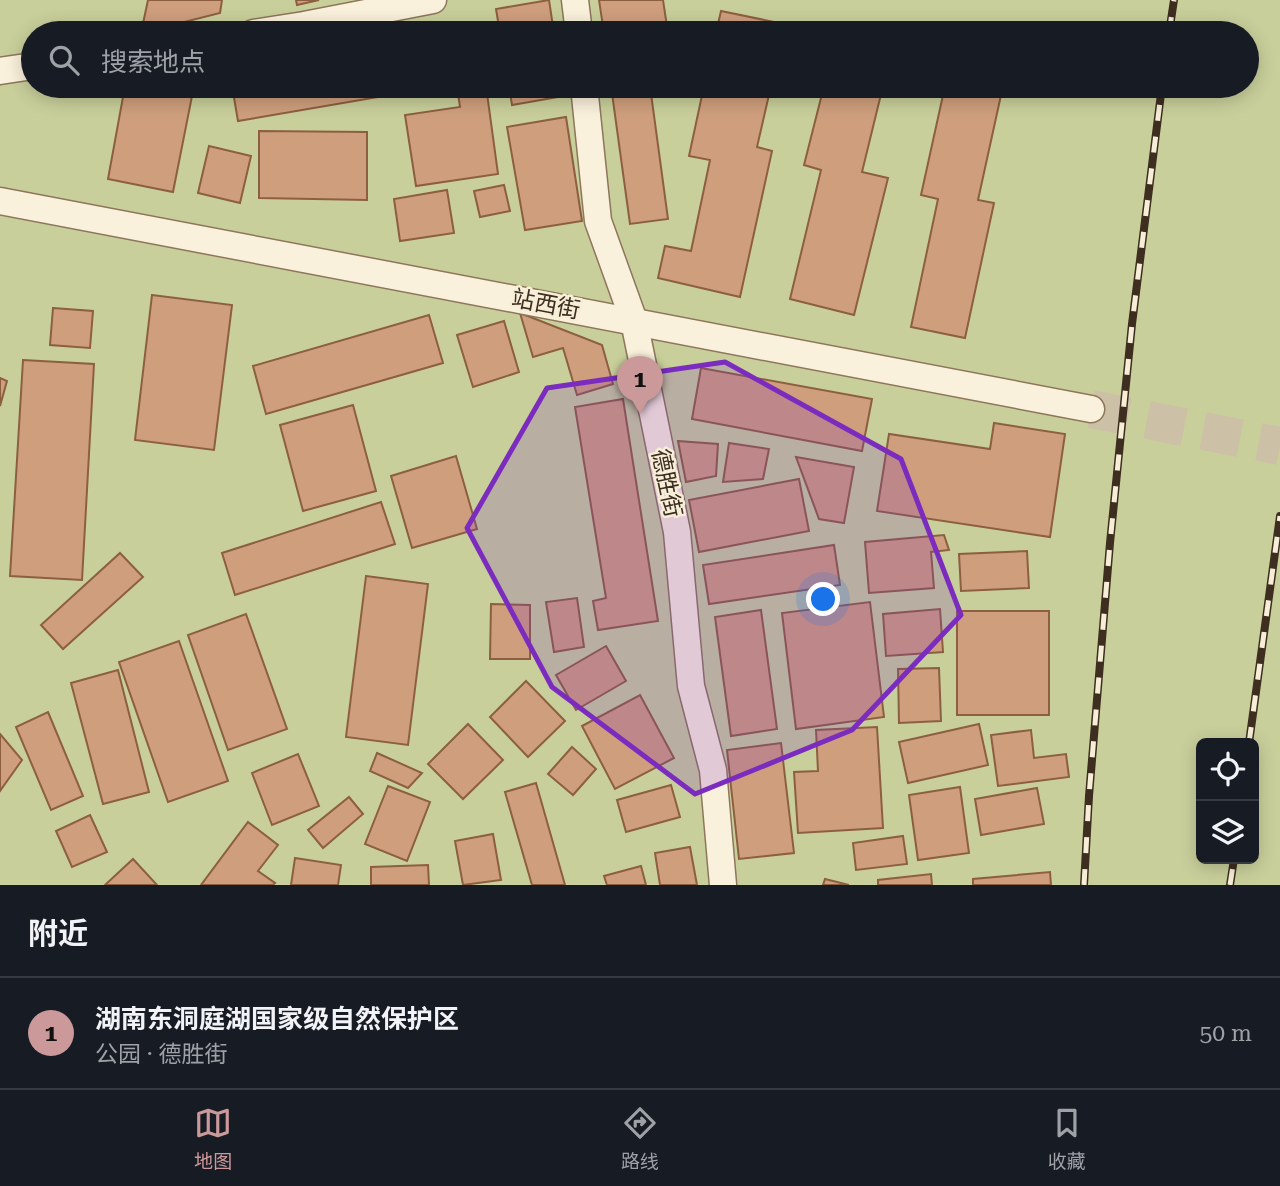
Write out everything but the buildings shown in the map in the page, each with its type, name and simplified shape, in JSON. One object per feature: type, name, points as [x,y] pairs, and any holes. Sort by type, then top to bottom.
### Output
[{"type":"street","points":[[325,21],[433,0]]},
{"type":"street","points":[[575,0],[578,21]]},
{"type":"street","points":[[0,71],[21,68]]},
{"type":"street","name":"德胜街","points":[[585,98],[598,221],[634,321],[677,532],[691,686],[713,770],[723,885]]},
{"type":"street","name":"站西街","points":[[0,201],[1091,409]]},
{"type":"highlighted area","points":[[725,362],[901,459],[961,615],[852,730],[695,794],[552,687],[467,528],[547,388]]},
{"type":"green space","points":[[0,0],[1280,0],[1280,885],[0,885]]},
{"type":"tunnel","points":[[1091,409],[1280,446]]},
{"type":"railway","points":[[1171,21],[1174,0]]},
{"type":"railway","points":[[1084,885],[1110,543],[1132,324],[1160,98]]},
{"type":"railway","points":[[1250,738],[1280,516]]},
{"type":"railway","points":[[1230,885],[1233,864]]},
{"type":"place","name":"湖南东洞庭湖国家级自然保护区","points":[[640,414]]}]
